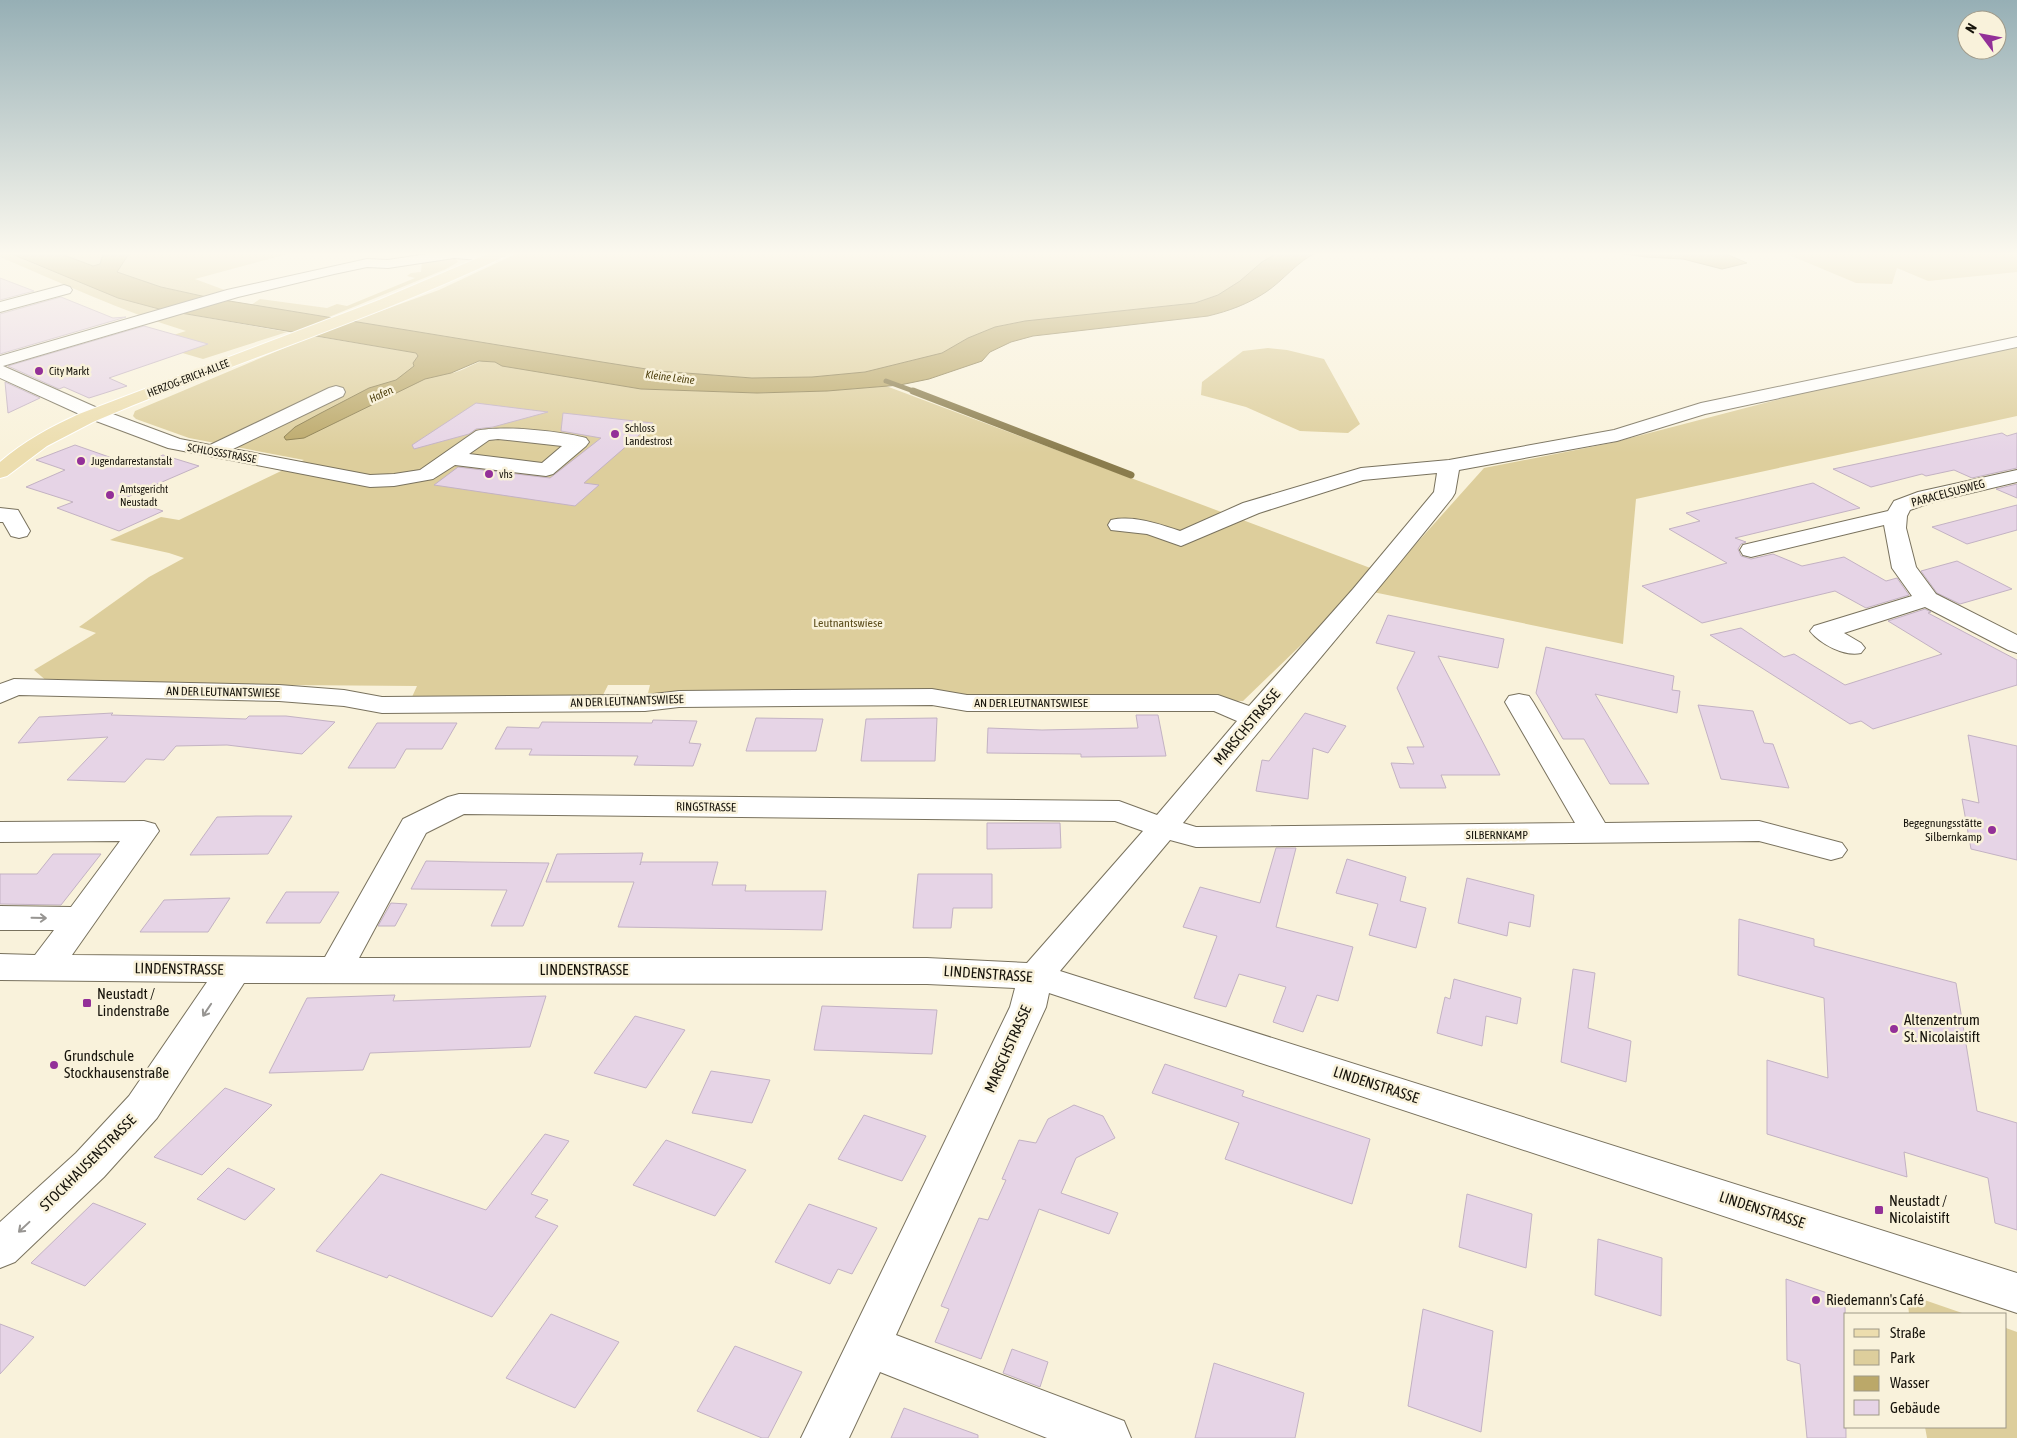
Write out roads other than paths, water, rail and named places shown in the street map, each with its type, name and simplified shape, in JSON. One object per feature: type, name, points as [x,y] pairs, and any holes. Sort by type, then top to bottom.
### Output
[{"type":"main road","name":"HERZOG-ERICH-ALLEE","points":[[0,472],[15,457],[95,414],[343,319]]},
{"type":"street","points":[[0,362],[146,319]]},
{"type":"street","points":[[1119,525],[1150,528],[1181,539],[1251,508],[1361,474],[1449,466],[1617,435],[1701,410],[2017,342]]},
{"type":"street","name":"SCHLOSSSTRASSE","points":[[0,370],[95,414],[175,444],[291,465],[353,479],[394,480],[426,475],[483,435],[498,433],[579,442],[546,470],[451,458]]},
{"type":"street","points":[[211,452],[336,392]]},
{"type":"street","name":"MARSCHSTRASSE","points":[[824,1438],[1028,1007],[1036,976],[1254,718],[1362,594],[1444,493],[1449,466]]},
{"type":"street","name":"PARACELSUSWEG","points":[[2017,476],[1926,496],[1902,506],[1896,516],[1895,528],[1904,568],[1927,599],[2017,645]]},
{"type":"street","points":[[0,515],[10,515],[19,531]]},
{"type":"street","points":[[1751,550],[1896,516]]},
{"type":"street","points":[[1852,648],[1823,631],[1927,599]]},
{"type":"street","name":"AN DER LEUTNANTSWIESE","points":[[0,695],[14,687],[279,693],[344,698],[382,705],[645,703],[679,699],[932,697],[967,703],[1218,704],[1254,718]]},
{"type":"street","points":[[1519,702],[1597,834]]},
{"type":"street","name":"RINGSTRASSE","points":[[336,969],[414,826],[459,804],[1118,811],[1163,828]]},
{"type":"street","name":"SILBERNKAMP","points":[[1163,828],[1196,837],[1759,832],[1831,850]]},
{"type":"street","points":[[0,832],[144,831],[45,967]]},
{"type":"street","points":[[0,918],[79,919]]},
{"type":"street","name":"LINDENSTRASSE","points":[[0,967],[234,970],[927,971],[1036,976],[2017,1293]]},
{"type":"street","name":"STOCKHAUSENSTRASSE","points":[[0,1249],[90,1165],[143,1107],[234,970]]},
{"type":"street","points":[[869,1346],[1107,1438]]},
{"type":"water","points":[[217,319],[341,319],[659,371],[752,378],[812,377],[865,372],[942,353],[968,338],[995,327],[1025,321],[1043,319],[1181,319],[1033,336],[1011,342],[990,352],[982,361],[929,379],[900,385],[827,391],[757,393],[641,389],[502,366],[495,362],[479,361],[451,373],[425,379],[304,438],[286,440],[284,437],[295,427],[369,388],[396,380],[414,366],[413,363],[418,356],[416,353]]},
{"type":"waterway","points":[[886,381],[916,392]]},
{"type":"waterway","points":[[913,391],[1131,475]]},
{"type":"place","name":"City Markt","points":[[39,371]]},
{"type":"place","name":"Schloss Landestrost","points":[[615,434]]},
{"type":"place","name":"Jugendarrestanstalt","points":[[81,461]]},
{"type":"place","name":"vhs","points":[[489,474]]},
{"type":"place","name":"Amtsgericht Neustadt","points":[[110,495]]},
{"type":"place","name":"Begegnungsstätte Silbernkamp","points":[[1992,830]]},
{"type":"place","name":"Neustadt / Lindenstraße","points":[[87,1003]]},
{"type":"place","name":"Altenzentrum St. Nicolaistift","points":[[1894,1029]]},
{"type":"place","name":"Grundschule Stockhausenstraße","points":[[54,1065]]},
{"type":"place","name":"Neustadt / Nicolaistift","points":[[1879,1210]]},
{"type":"place","name":"Riedemann's Café","points":[[1816,1300]]},
{"type":"water label","name":"Kleine Leine","points":[[670,377]]},
{"type":"water label","name":"Hafen","points":[[381,394]]},
{"type":"park label","name":"Leutnantswiese","points":[[848,623]]}]
